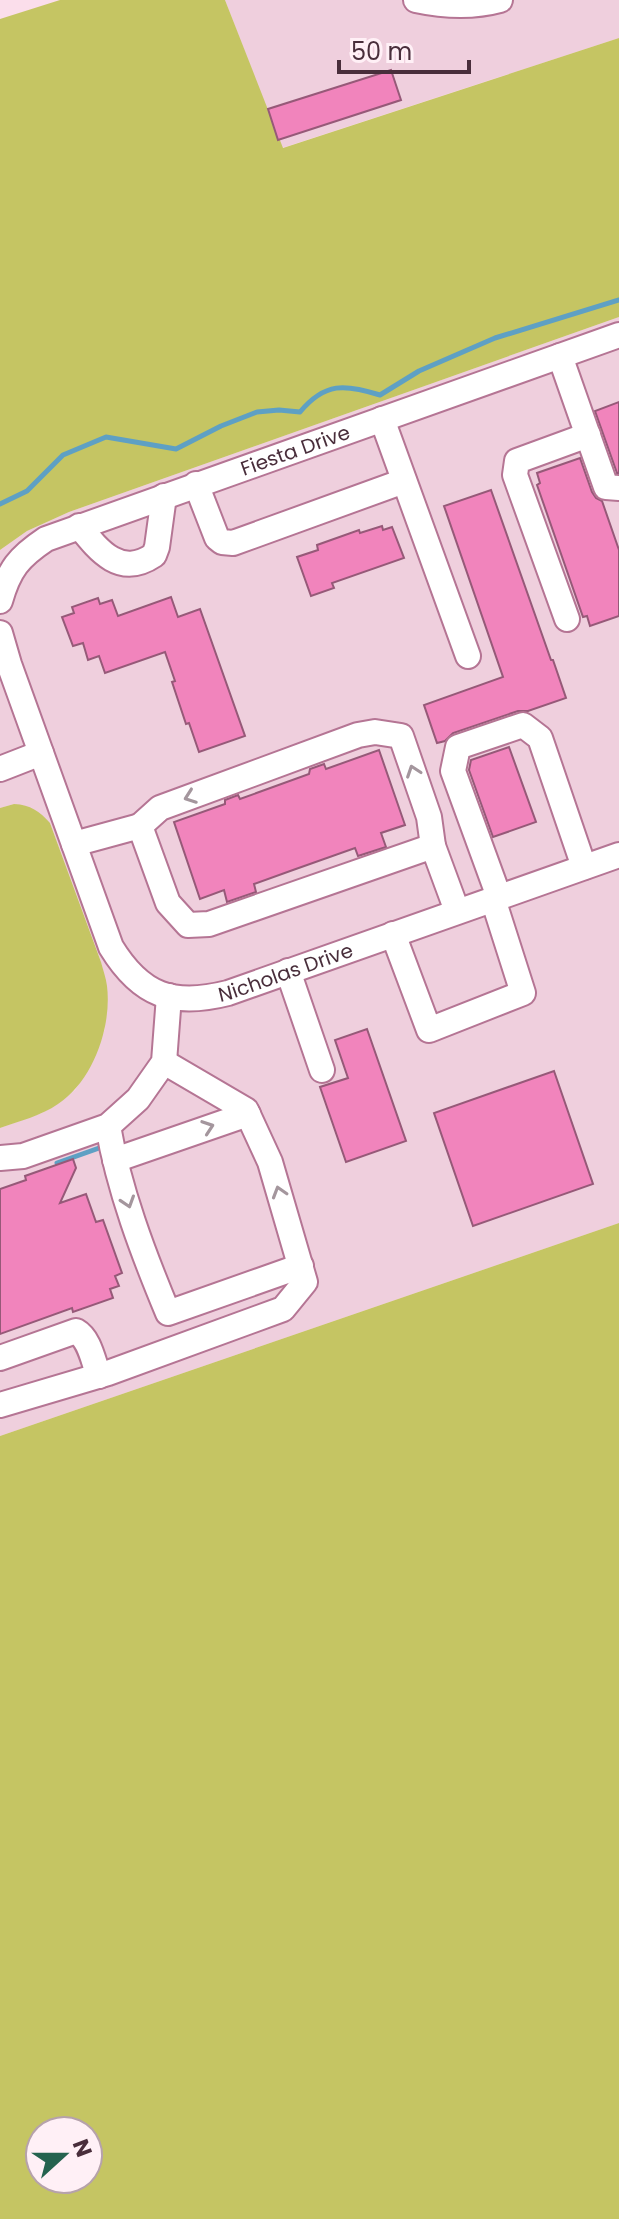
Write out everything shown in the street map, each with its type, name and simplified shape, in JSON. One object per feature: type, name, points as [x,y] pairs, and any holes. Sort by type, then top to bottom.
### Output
[{"type":"street","points":[[416,0],[439,5],[479,6],[500,0]]},
{"type":"street","name":"Fiesta Drive","points":[[0,601],[13,566],[46,539],[619,335]]},
{"type":"street","points":[[560,356],[606,487],[619,488]]},
{"type":"street","points":[[382,419],[468,656]]},
{"type":"street","points":[[567,619],[515,475],[517,461],[588,435]]},
{"type":"street","points":[[196,484],[217,538],[233,543],[404,481]]},
{"type":"street","points":[[79,526],[101,552],[115,561],[127,564],[140,562],[154,555],[164,496]]},
{"type":"street","points":[[0,633],[41,753],[0,769]]},
{"type":"street","points":[[393,934],[429,1030],[523,993],[496,898],[453,771],[458,747],[523,725],[540,738],[584,867]]},
{"type":"street","points":[[74,844],[140,826],[160,808],[358,735],[375,732],[401,736],[429,817],[433,846],[457,911]]},
{"type":"street","name":"Nicholas Drive","points":[[41,753],[104,929],[121,963],[134,978],[150,989],[185,1000],[228,993],[619,855]]},
{"type":"street","points":[[140,826],[168,903],[188,925],[209,924],[433,846]]},
{"type":"street","points":[[288,971],[322,1070]]},
{"type":"street","points":[[12,1157],[108,1126],[138,1099],[164,1062],[169,996]]},
{"type":"street","points":[[0,1405],[99,1376],[283,1309],[305,1282],[270,1162],[246,1110],[164,1062]]},
{"type":"street","points":[[115,1160],[248,1114]]},
{"type":"street","points":[[108,1126],[115,1160],[151,1273],[168,1313],[301,1266]]},
{"type":"street","points":[[0,1358],[76,1331],[86,1340],[99,1376]]},
{"type":"shaded area","points":[[60,0],[225,0],[283,148],[619,38],[619,317],[69,512],[27,531],[0,550],[0,19]]},
{"type":"shaded area","points":[[225,0],[619,0],[619,38],[282,148]]},
{"type":"shaded area","points":[[619,317],[619,1223],[0,1436],[0,1128],[42,1113],[75,1090],[105,1029],[101,962],[50,823],[14,804],[0,808],[0,550],[27,531],[69,512]]},
{"type":"shaded area","points":[[14,804],[34,809],[50,823],[101,962],[108,1002],[98,1052],[81,1082],[51,1108],[0,1128],[0,808]]},
{"type":"shaded area","points":[[619,1223],[619,2219],[0,2219],[0,1436]]},
{"type":"building","points":[[391,70],[401,100],[278,140],[268,109]]},
{"type":"building","points":[[619,402],[619,473],[617,473],[595,411]]},
{"type":"building","points":[[580,458],[592,492],[602,501],[619,550],[619,616],[590,626],[587,616],[583,617],[537,485],[540,483],[537,473]]},
{"type":"building","points":[[491,490],[566,698],[453,733],[445,741],[437,743],[424,705],[503,677],[444,506]]},
{"type":"building","points":[[382,526],[383,530],[392,527],[404,558],[332,583],[334,588],[311,596],[297,557],[318,550],[317,545],[359,530],[360,533]]},
{"type":"building","points":[[171,597],[178,617],[200,609],[245,736],[199,752],[189,723],[186,724],[165,652],[105,673],[99,656],[88,660],[83,643],[73,646],[62,617],[74,613],[72,607],[98,598],[100,604],[112,600],[118,616]]},
{"type":"building","points":[[509,747],[536,822],[493,837],[469,770],[471,760]]},
{"type":"building","points":[[379,750],[405,825],[381,833],[386,847],[358,856],[355,848],[254,884],[256,892],[227,902],[224,890],[200,899],[174,822],[225,804],[225,800],[238,795],[240,799],[309,774],[310,769],[324,764],[326,769]]},
{"type":"building","points":[[367,1029],[406,1141],[346,1162],[320,1087],[348,1078],[335,1040]]},
{"type":"building","points":[[554,1071],[593,1184],[473,1226],[434,1113]]},
{"type":"building","points":[[73,1159],[76,1168],[60,1203],[86,1194],[96,1222],[103,1220],[122,1273],[115,1276],[119,1286],[110,1289],[113,1298],[73,1312],[72,1308],[0,1334],[0,1189],[26,1180],[25,1176]]},
{"type":"waterway","points":[[0,504],[27,491],[63,455],[106,437],[176,449],[257,412],[300,412],[318,395],[336,388],[380,395],[419,371],[495,338],[619,300]]},
{"type":"waterway","points":[[57,1163],[102,1147]]}]
